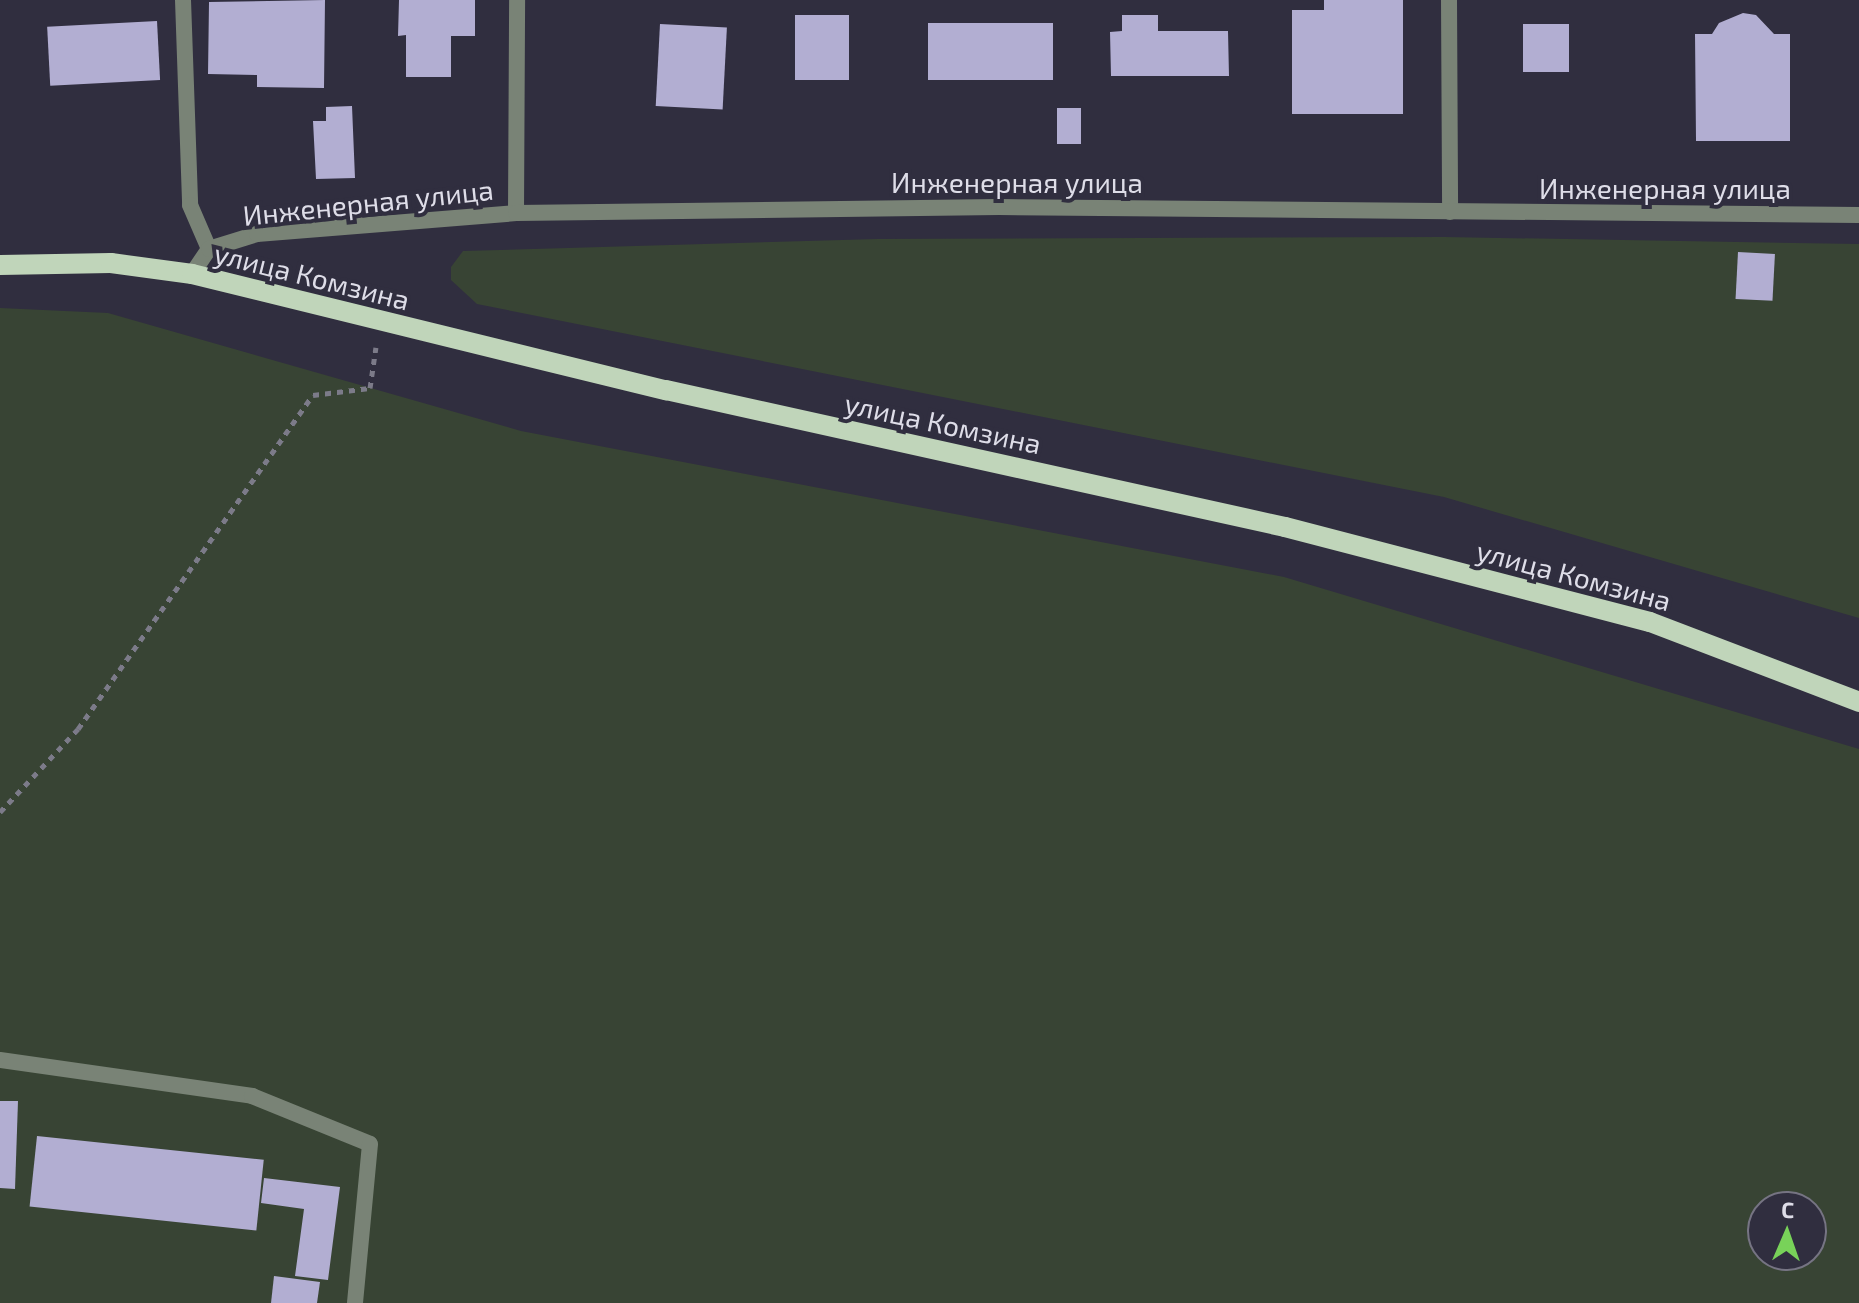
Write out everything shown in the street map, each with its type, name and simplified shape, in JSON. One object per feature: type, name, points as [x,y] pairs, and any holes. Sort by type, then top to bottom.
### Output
[{"type":"main road","name":"улица Комзина","points":[[0,265],[111,263],[192,274],[379,322],[1285,527],[1650,622],[1859,702]]},
{"type":"street","points":[[183,0],[190,205],[209,249]]},
{"type":"street","points":[[516,213],[517,0]]},
{"type":"street","points":[[1449,0],[1450,212]]},
{"type":"street","name":"Инженерная улица","points":[[192,274],[209,249],[257,234],[516,213],[999,207],[1859,215]]},
{"type":"street","points":[[0,1060],[252,1096],[370,1144],[355,1303]]},
{"type":"path","points":[[0,812],[78,729],[313,395],[370,388],[379,322]]},
{"type":"green space","points":[[1444,237],[1859,244],[1859,618],[1444,497],[477,304],[451,280],[451,267],[463,251],[878,239]]},
{"type":"green space","points":[[0,308],[108,313],[521,431],[1284,577],[1859,749],[1859,1303],[0,1303]]},
{"type":"building","points":[[325,0],[324,88],[257,87],[257,75],[208,74],[209,2]]},
{"type":"building","points":[[399,0],[475,0],[475,36],[451,36],[451,77],[406,77],[406,35],[398,36]]},
{"type":"building","points":[[1324,0],[1403,0],[1403,114],[1292,114],[1292,10],[1324,10]]},
{"type":"building","points":[[1743,13],[1756,15],[1774,34],[1790,34],[1790,141],[1696,141],[1695,34],[1712,34],[1719,23]]},
{"type":"building","points":[[795,15],[849,15],[849,80],[795,80]]},
{"type":"building","points":[[1122,15],[1158,15],[1158,31],[1228,31],[1229,76],[1111,76],[1110,32],[1122,31]]},
{"type":"building","points":[[157,21],[160,80],[50,86],[47,27]]},
{"type":"building","points":[[928,23],[1053,23],[1053,80],[928,80]]},
{"type":"building","points":[[660,24],[727,28],[723,109],[656,106]]},
{"type":"building","points":[[1523,24],[1569,24],[1569,72],[1523,72]]},
{"type":"building","points":[[352,106],[355,178],[316,179],[313,121],[326,121],[326,107]]},
{"type":"building","points":[[1057,108],[1081,108],[1081,144],[1057,144]]},
{"type":"building","points":[[1738,252],[1775,254],[1772,301],[1736,299]]},
{"type":"building","points":[[0,1101],[18,1101],[15,1189],[0,1188]]},
{"type":"building","points":[[37,1136],[264,1160],[256,1230],[30,1207]]},
{"type":"building","points":[[264,1178],[340,1187],[328,1280],[295,1276],[304,1209],[261,1203]]},
{"type":"building","points":[[274,1276],[320,1282],[317,1303],[271,1303]]}]
